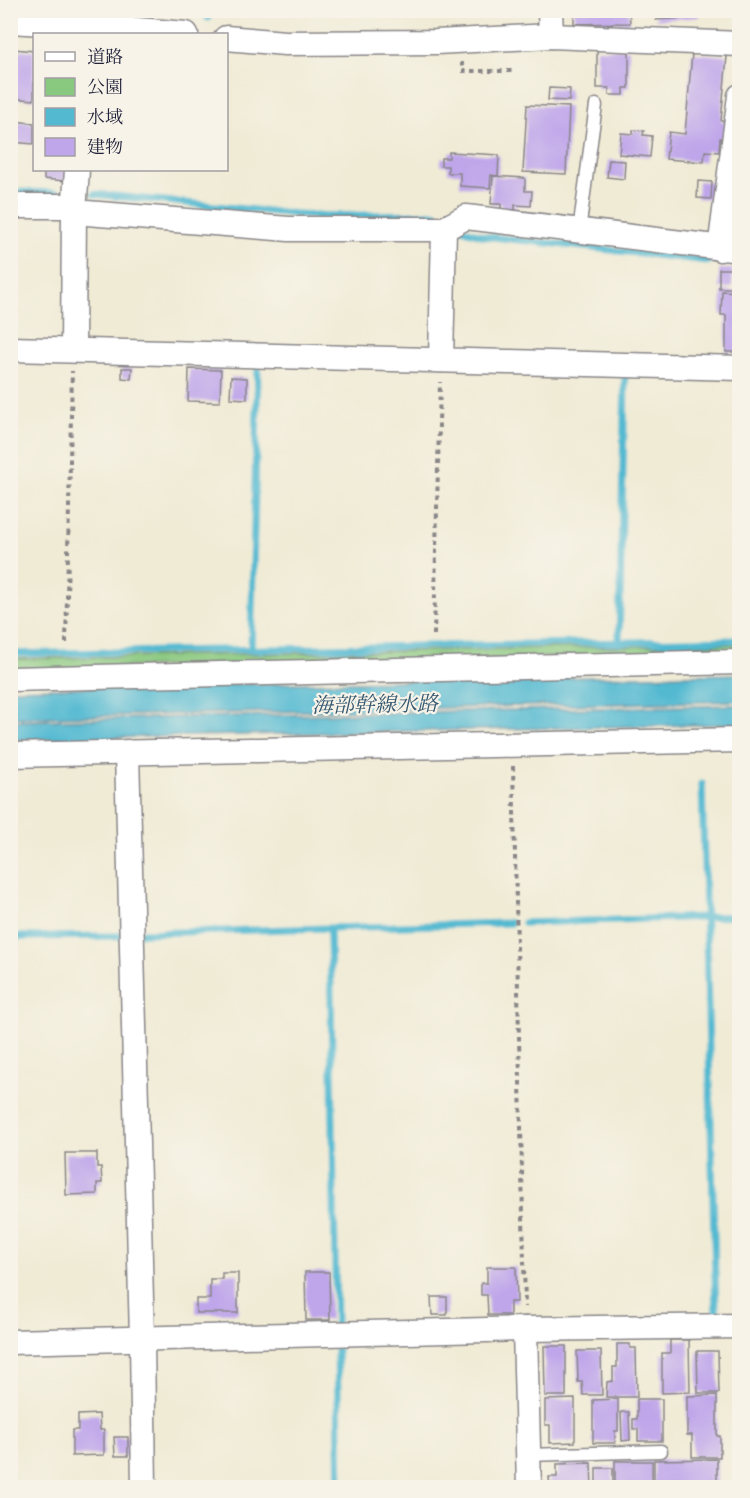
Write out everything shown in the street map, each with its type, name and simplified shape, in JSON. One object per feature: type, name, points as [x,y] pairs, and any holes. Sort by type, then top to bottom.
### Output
[{"type":"street","points":[[550,10],[551,36]]},
{"type":"street","points":[[10,21],[102,24],[178,33]]},
{"type":"street","points":[[228,38],[285,43],[425,42],[551,36],[740,44]]},
{"type":"street","points":[[10,206],[74,209],[289,229],[444,229],[466,217],[730,249],[740,96]]},
{"type":"street","points":[[73,350],[74,209],[77,171]]},
{"type":"street","points":[[441,360],[444,229]]},
{"type":"street","points":[[10,349],[740,368]]},
{"type":"street","points":[[10,679],[740,662]]},
{"type":"street","points":[[10,755],[740,740]]},
{"type":"street","points":[[127,752],[144,1488]]},
{"type":"street","points":[[10,1342],[740,1326]]},
{"type":"street","points":[[525,1329],[529,1488]]},
{"type":"lane","points":[[579,231],[596,105]]},
{"type":"lane","points":[[528,1455],[661,1451]]},
{"type":"path","points":[[66,643],[73,350]]},
{"type":"path","points":[[435,635],[441,360]]},
{"type":"path","points":[[512,744],[516,801],[525,1329]]},
{"type":"green space","points":[[740,644],[739,653],[11,670],[10,659]]},
{"type":"water","name":"海部幹線水路","points":[[740,674],[739,701],[11,718],[10,689]]},
{"type":"water","points":[[740,705],[739,724],[10,740],[11,721]]},
{"type":"building","points":[[574,10],[629,10],[630,23],[574,24]]},
{"type":"building","points":[[655,10],[699,10],[699,17],[656,20]]},
{"type":"building","points":[[14,49],[33,51],[33,100],[10,98]]},
{"type":"building","points":[[597,49],[629,49],[629,88],[624,88],[624,95],[609,95],[609,88],[597,88]]},
{"type":"building","points":[[692,53],[727,56],[721,121],[726,121],[725,138],[720,138],[719,152],[705,151],[704,162],[666,159],[669,132],[685,134]]},
{"type":"building","points":[[549,88],[570,89],[569,101],[548,100]]},
{"type":"building","points":[[527,105],[569,107],[566,174],[523,172]]},
{"type":"building","points":[[10,121],[33,123],[33,144],[10,142]]},
{"type":"building","points":[[633,130],[644,131],[643,135],[652,136],[650,157],[619,154],[621,133],[633,134]]},
{"type":"building","points":[[449,152],[499,155],[498,176],[491,175],[490,188],[460,186],[460,173],[448,173],[448,166],[441,166],[441,158],[449,158]]},
{"type":"building","points":[[609,160],[625,161],[624,179],[607,177]]},
{"type":"building","points":[[44,171],[66,171],[65,181],[44,179]]},
{"type":"building","points":[[493,176],[525,178],[525,191],[532,191],[531,206],[515,205],[515,211],[501,210],[501,204],[491,204]]},
{"type":"building","points":[[698,181],[712,182],[711,199],[697,198]]},
{"type":"building","points":[[719,269],[733,269],[732,288],[719,288]]},
{"type":"building","points":[[722,291],[740,292],[740,352],[726,352],[726,315],[721,315]]},
{"type":"building","points":[[122,368],[132,368],[131,379],[122,378]]},
{"type":"building","points":[[189,369],[221,370],[220,402],[188,401]]},
{"type":"building","points":[[231,377],[247,378],[247,399],[230,398]]},
{"type":"building","points":[[65,1153],[97,1153],[97,1167],[101,1167],[102,1183],[97,1183],[97,1194],[66,1195]]},
{"type":"building","points":[[487,1267],[516,1267],[517,1302],[510,1302],[510,1315],[488,1315],[487,1295],[481,1295],[481,1283],[487,1283]]},
{"type":"building","points":[[305,1272],[329,1272],[330,1320],[306,1320]]},
{"type":"building","points":[[222,1273],[238,1273],[238,1313],[196,1313],[196,1299],[210,1299],[210,1279],[222,1279]]},
{"type":"building","points":[[431,1297],[447,1297],[447,1315],[432,1315]]},
{"type":"building","points":[[670,1340],[689,1340],[690,1392],[662,1393],[662,1353],[670,1353]]},
{"type":"building","points":[[617,1344],[630,1344],[630,1348],[636,1348],[637,1397],[606,1397],[607,1382],[613,1381],[613,1367],[617,1367]]},
{"type":"building","points":[[544,1346],[566,1346],[566,1396],[545,1396]]},
{"type":"building","points":[[577,1351],[601,1351],[602,1395],[583,1395],[582,1382],[578,1382]]},
{"type":"building","points":[[697,1351],[718,1351],[719,1393],[698,1393]]},
{"type":"building","points":[[717,1395],[717,1436],[720,1436],[720,1457],[692,1457],[692,1435],[687,1435],[687,1396]]},
{"type":"building","points":[[575,1399],[575,1442],[550,1443],[550,1425],[545,1425],[545,1400]]},
{"type":"building","points":[[618,1399],[618,1431],[615,1431],[615,1443],[593,1443],[593,1400]]},
{"type":"building","points":[[637,1399],[662,1399],[662,1441],[638,1441],[638,1429],[633,1429],[633,1419],[637,1419]]},
{"type":"building","points":[[621,1412],[629,1412],[630,1440],[622,1441]]},
{"type":"building","points":[[99,1414],[100,1430],[104,1430],[104,1455],[72,1456],[72,1430],[78,1430],[78,1415]]},
{"type":"building","points":[[114,1437],[128,1437],[128,1456],[115,1456]]},
{"type":"building","points":[[717,1459],[717,1488],[654,1488],[654,1460]]},
{"type":"building","points":[[615,1461],[652,1461],[652,1488],[615,1488]]},
{"type":"building","points":[[591,1463],[592,1488],[550,1488],[549,1477],[557,1477],[557,1464]]},
{"type":"building","points":[[596,1468],[613,1468],[613,1488],[596,1488]]},
{"type":"waterway","points":[[208,18],[209,10]]},
{"type":"waterway","points":[[10,192],[57,193]]},
{"type":"waterway","points":[[94,194],[316,216],[436,214]]},
{"type":"waterway","points":[[462,229],[484,236],[709,261]]},
{"type":"waterway","points":[[251,650],[258,366]]},
{"type":"waterway","points":[[619,643],[625,379]]},
{"type":"waterway","points":[[10,654],[740,640]]},
{"type":"waterway","points":[[702,784],[716,1313]]},
{"type":"waterway","points":[[524,923],[740,916]]},
{"type":"waterway","points":[[142,933],[510,923]]},
{"type":"waterway","points":[[330,929],[336,1325]]},
{"type":"waterway","points":[[10,937],[120,936]]},
{"type":"waterway","points":[[337,1350],[340,1488]]}]
